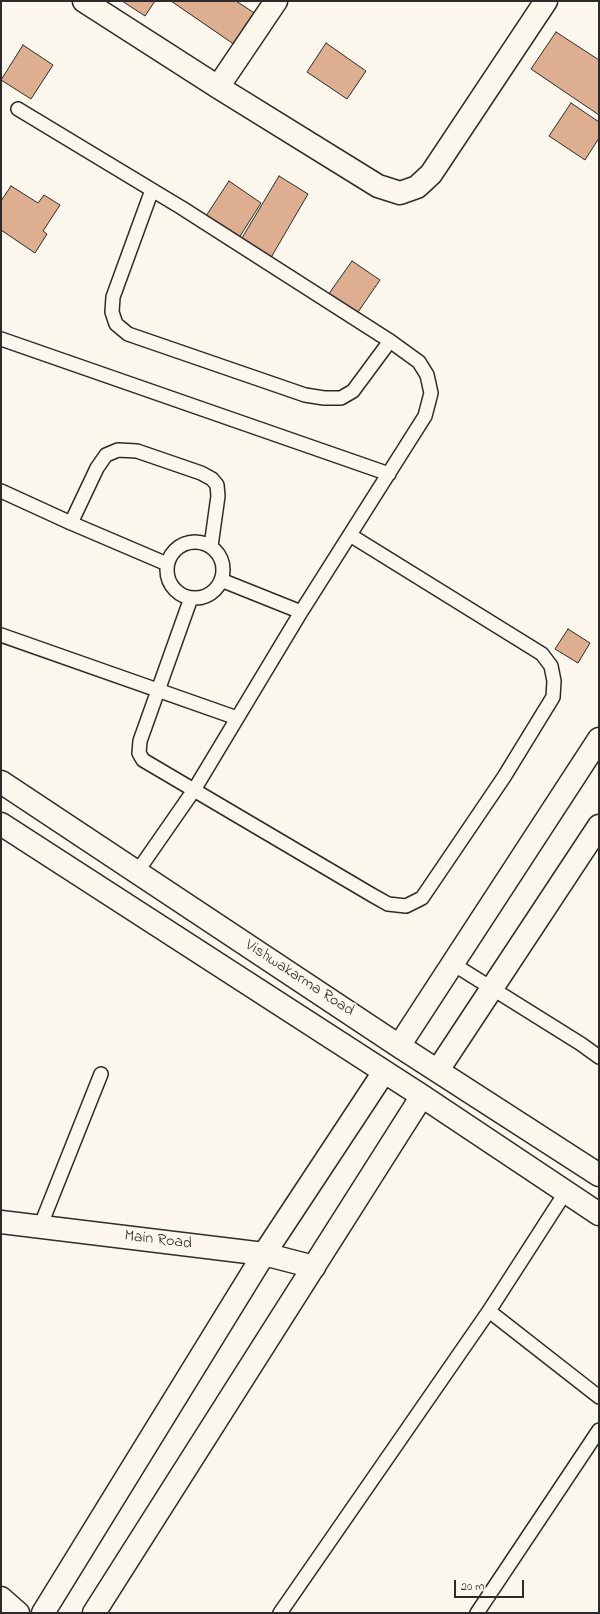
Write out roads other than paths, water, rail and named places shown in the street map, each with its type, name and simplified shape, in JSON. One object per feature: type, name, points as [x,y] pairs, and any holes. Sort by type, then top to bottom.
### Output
[{"type":"street","points":[[84,1],[218,87],[378,186],[400,193],[417,187],[431,174],[546,1]]},
{"type":"street","points":[[218,87],[276,1]]},
{"type":"street","points":[[399,1046],[599,739]]},
{"type":"street","name":"Vishwakarma Road","points":[[1,782],[399,1046],[599,1175]]},
{"type":"street","name":"Vishwakarma Road","points":[[1,824],[422,1096],[599,1214]]},
{"type":"street","points":[[438,1070],[599,826]]},
{"type":"street","points":[[43,1613],[264,1254],[384,1072]]},
{"type":"street","points":[[94,1613],[422,1096]]},
{"type":"street","name":"Main Road","points":[[1,1222],[264,1254],[314,1267]]},
{"type":"street","points":[[1,1598],[18,1613]]},
{"type":"lane","points":[[18,109],[152,190],[390,341],[419,362],[427,375],[431,393],[425,416],[301,612],[194,790],[137,872]]},
{"type":"lane","points":[[152,190],[113,297],[112,312],[116,324],[128,334],[305,395],[324,398],[340,398],[353,391],[390,341]]},
{"type":"lane","points":[[1,339],[389,474]]},
{"type":"lane","points":[[71,523],[96,468],[106,455],[118,450],[137,452],[201,473],[212,479],[217,486],[218,496],[211,546]]},
{"type":"lane","points":[[1,491],[167,564]]},
{"type":"lane","points":[[192,598],[140,741],[139,753],[143,760],[150,766],[194,790],[382,901],[388,904],[406,906],[422,898],[504,777],[553,697],[554,681],[551,666],[542,654],[350,535]]},
{"type":"lane","points":[[194,541],[203,542],[211,546],[222,562],[221,580],[217,588],[210,594],[201,598],[192,598],[183,595],[172,586],[167,574],[167,564],[170,555],[176,548],[185,543],[194,541]]},
{"type":"lane","points":[[221,580],[301,612]]},
{"type":"lane","points":[[1,636],[237,718]]},
{"type":"lane","points":[[453,964],[581,1044],[599,1057]]},
{"type":"lane","points":[[40,1227],[101,1074]]},
{"type":"lane","points":[[280,1613],[489,1311],[566,1193]]},
{"type":"lane","points":[[489,1311],[599,1397]]},
{"type":"lane","points":[[477,1613],[599,1430]]}]
